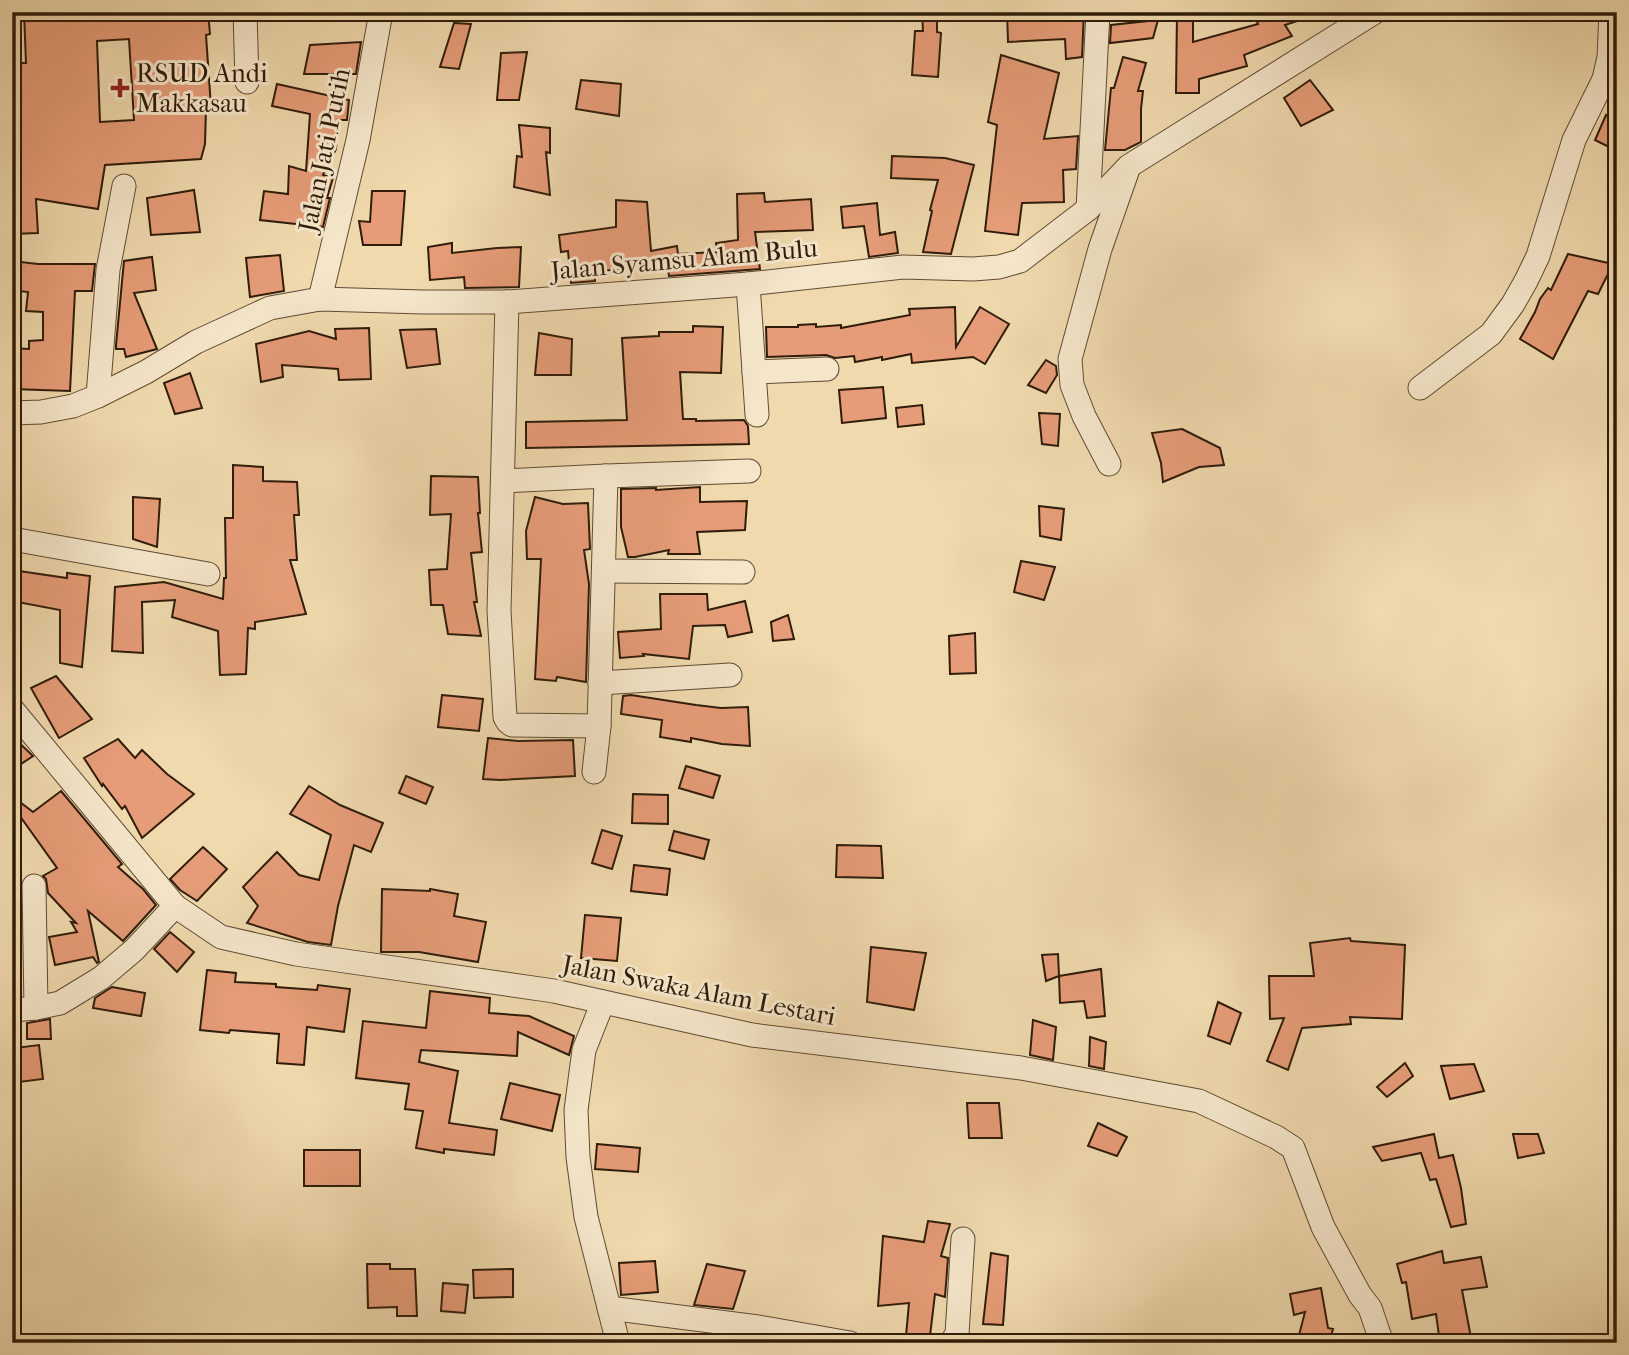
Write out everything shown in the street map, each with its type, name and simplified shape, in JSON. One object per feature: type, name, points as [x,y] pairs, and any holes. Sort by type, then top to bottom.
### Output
[{"type":"street","points":[[245,12],[247,82]]},
{"type":"street","name":"Jalan Jati Putih","points":[[320,299],[358,140],[381,12]]},
{"type":"street","points":[[1088,209],[1098,12]]},
{"type":"street","name":"Jalan Syamsu Alam Bulu","points":[[12,413],[57,410],[98,396],[146,372],[196,342],[270,308],[320,299],[507,302],[748,284],[903,267],[999,267],[1020,261],[1088,209],[1129,166],[1375,12]]},
{"type":"street","points":[[1420,388],[1491,334],[1526,281],[1541,246],[1574,140],[1604,79],[1609,57],[1611,12]]},
{"type":"street","points":[[1109,464],[1084,416],[1072,385],[1070,359],[1100,249],[1129,166]]},
{"type":"street","points":[[98,396],[108,270],[124,186]]},
{"type":"street","points":[[748,284],[757,415]]},
{"type":"street","points":[[507,302],[499,611],[505,717],[512,725],[599,726]]},
{"type":"street","points":[[754,372],[827,369]]},
{"type":"street","points":[[503,481],[749,471]]},
{"type":"street","points":[[594,772],[599,726],[606,476]]},
{"type":"street","points":[[12,539],[208,574]]},
{"type":"street","points":[[604,571],[743,572]]},
{"type":"street","points":[[600,683],[730,676]]},
{"type":"street","name":"Jalan Swaka Alam Lestari","points":[[12,709],[175,906],[221,937],[296,954],[554,991],[752,1035],[1021,1068],[1199,1101],[1276,1137],[1293,1148],[1323,1227],[1360,1295],[1370,1308],[1382,1343]]},
{"type":"street","points":[[34,886],[36,1008]]},
{"type":"street","points":[[12,1010],[60,1003],[101,978],[134,950],[175,906]]},
{"type":"street","points":[[603,1002],[584,1050],[576,1110],[578,1157],[586,1217],[618,1343]]},
{"type":"street","points":[[951,1343],[957,1334],[962,1239]]},
{"type":"street","points":[[609,1308],[758,1327],[850,1343]]},
{"type":"building","name":"RSUD Andi Makkasau","points":[[24,12],[208,12],[210,34],[206,35],[211,107],[206,108],[205,144],[201,159],[105,165],[98,209],[36,199],[38,233],[12,234],[12,63],[26,63]],"holes":[[[129,39],[134,120],[100,122],[97,41]]]},
{"type":"building","points":[[922,12],[937,12],[937,32],[941,33],[938,77],[912,75],[915,31],[923,31]]},
{"type":"building","points":[[1007,12],[1084,12],[1082,57],[1066,59],[1065,39],[1008,42]]},
{"type":"building","points":[[1177,12],[1193,12],[1193,42],[1258,24],[1253,12],[1314,12],[1315,15],[1285,25],[1292,36],[1244,55],[1247,66],[1199,79],[1199,93],[1176,93]]},
{"type":"building","points":[[1158,20],[1153,38],[1110,43],[1111,25]]},
{"type":"building","points":[[454,23],[471,24],[459,69],[440,67]]},
{"type":"building","points":[[361,42],[356,74],[304,74],[310,45]]},
{"type":"building","points":[[527,52],[519,100],[497,100],[501,53]]},
{"type":"building","points":[[1001,55],[1059,73],[1044,139],[1078,136],[1076,169],[1063,170],[1064,202],[1022,203],[1018,235],[985,231],[997,125],[988,122]]},
{"type":"building","points":[[1123,57],[1146,63],[1138,91],[1143,91],[1141,142],[1125,150],[1105,150],[1111,88],[1114,88]]},
{"type":"building","points":[[581,80],[621,84],[619,116],[576,109]]},
{"type":"building","points":[[1310,80],[1333,110],[1301,126],[1284,98]]},
{"type":"building","points":[[277,84],[349,100],[347,120],[338,120],[336,149],[323,175],[333,178],[323,227],[260,220],[264,191],[288,194],[289,166],[306,171],[310,114],[272,106]]},
{"type":"building","points":[[1606,115],[1617,121],[1617,136],[1613,149],[1595,140]]},
{"type":"building","points":[[519,125],[550,128],[550,153],[546,152],[550,195],[514,187],[517,156],[522,157]]},
{"type":"building","points":[[892,156],[945,158],[974,165],[951,254],[923,252],[938,180],[891,178]]},
{"type":"building","points":[[194,190],[200,232],[151,235],[147,198]]},
{"type":"building","points":[[372,191],[405,191],[401,245],[363,245],[359,221],[370,222]]},
{"type":"building","points":[[764,193],[765,202],[811,199],[813,230],[755,232],[760,269],[669,276],[667,263],[594,272],[595,281],[571,283],[568,251],[561,252],[559,235],[616,227],[616,200],[647,202],[651,251],[677,246],[678,254],[717,252],[716,243],[738,240],[737,194]]},
{"type":"building","points":[[877,203],[880,235],[895,232],[898,253],[869,257],[864,226],[843,228],[841,207]]},
{"type":"building","points":[[452,243],[452,253],[521,247],[519,287],[465,288],[464,277],[430,280],[428,247]]},
{"type":"building","points":[[1568,254],[1613,264],[1598,294],[1588,291],[1553,359],[1520,339],[1540,299],[1548,288],[1551,290]]},
{"type":"building","points":[[280,255],[284,291],[250,297],[246,258]]},
{"type":"building","points":[[152,257],[156,290],[134,293],[157,349],[126,357],[124,349],[116,349],[124,261]]},
{"type":"building","points":[[12,261],[95,264],[92,291],[75,291],[70,391],[12,389],[12,348],[29,349],[29,341],[43,340],[43,312],[26,311],[28,292],[12,290]]},
{"type":"building","points":[[955,307],[956,347],[980,307],[1009,324],[985,364],[973,357],[912,363],[911,354],[855,362],[854,356],[767,357],[766,327],[816,324],[816,327],[841,325],[841,328],[910,315],[909,309]]},
{"type":"building","points":[[693,326],[723,327],[721,373],[680,372],[683,419],[744,420],[748,426],[749,444],[526,448],[526,422],[627,420],[622,338],[659,336],[659,332],[693,332]]},
{"type":"building","points":[[369,328],[371,379],[339,380],[338,369],[282,365],[283,377],[261,382],[256,344],[309,331],[336,339],[335,329]]},
{"type":"building","points":[[436,329],[440,364],[407,368],[400,330]]},
{"type":"building","points":[[539,333],[572,339],[571,375],[535,375]]},
{"type":"building","points":[[1046,360],[1056,366],[1057,375],[1046,393],[1028,385]]},
{"type":"building","points":[[190,373],[202,408],[175,414],[164,383]]},
{"type":"building","points":[[883,387],[886,418],[842,423],[839,390]]},
{"type":"building","points":[[922,405],[924,424],[898,427],[896,408]]},
{"type":"building","points":[[1039,413],[1060,414],[1058,446],[1042,444]]},
{"type":"building","points":[[1182,429],[1220,448],[1224,465],[1199,467],[1163,482],[1161,463],[1152,433]]},
{"type":"building","points":[[233,465],[263,467],[263,481],[297,482],[299,515],[294,515],[297,560],[290,560],[306,614],[255,622],[255,629],[248,628],[246,674],[220,675],[218,631],[172,617],[175,600],[142,602],[143,653],[112,651],[115,587],[164,582],[223,599],[226,578],[225,518],[233,518]]},
{"type":"building","points":[[431,476],[478,477],[482,552],[471,553],[477,602],[474,602],[481,636],[448,634],[443,605],[431,605],[429,570],[447,569],[451,514],[430,515]]},
{"type":"building","points":[[700,487],[700,502],[747,501],[745,530],[697,532],[700,554],[668,554],[669,550],[628,557],[621,527],[621,489]]},
{"type":"building","points":[[133,497],[160,499],[157,547],[133,539]]},
{"type":"building","points":[[535,497],[563,504],[588,503],[590,549],[584,550],[589,584],[586,682],[557,677],[556,681],[535,679],[541,559],[527,559],[526,531]]},
{"type":"building","points":[[1039,506],[1064,509],[1061,540],[1040,536]]},
{"type":"building","points":[[1021,561],[1055,567],[1044,600],[1014,592]]},
{"type":"building","points":[[12,570],[67,578],[67,573],[90,576],[82,667],[60,663],[60,610],[12,601]]},
{"type":"building","points":[[660,594],[707,594],[708,610],[745,601],[752,632],[728,637],[725,625],[693,626],[689,659],[643,654],[644,656],[620,658],[618,632],[661,629]]},
{"type":"building","points":[[788,615],[794,639],[773,641],[771,622]]},
{"type":"building","points":[[975,633],[976,673],[950,674],[949,636]]},
{"type":"building","points":[[56,676],[92,719],[59,738],[31,688]]},
{"type":"building","points":[[442,695],[483,699],[479,731],[438,727]]},
{"type":"building","points":[[623,696],[721,708],[748,707],[750,746],[660,737],[662,720],[621,714]]},
{"type":"building","points":[[12,736],[33,756],[12,770]]},
{"type":"building","points":[[488,738],[518,741],[573,740],[575,776],[483,779]]},
{"type":"building","points":[[118,739],[135,758],[142,750],[167,774],[194,794],[142,838],[125,806],[122,809],[103,784],[102,786],[84,758]]},
{"type":"building","points":[[686,766],[720,776],[713,798],[679,788]]},
{"type":"building","points":[[406,776],[433,787],[426,804],[399,793]]},
{"type":"building","points":[[309,786],[340,805],[383,823],[371,852],[354,845],[331,945],[308,942],[247,923],[258,906],[243,887],[277,852],[299,875],[319,880],[331,835],[290,814]]},
{"type":"building","points":[[61,791],[122,864],[118,867],[143,889],[156,905],[123,941],[88,911],[99,962],[97,963],[93,957],[55,965],[49,937],[77,932],[71,922],[76,923],[48,893],[43,876],[57,868],[12,805],[12,796],[33,812]]},
{"type":"building","points":[[633,794],[668,795],[668,824],[632,823]]},
{"type":"building","points":[[602,830],[622,836],[612,869],[592,863]]},
{"type":"building","points":[[674,831],[709,840],[704,859],[669,850]]},
{"type":"building","points":[[837,845],[881,846],[883,878],[836,877]]},
{"type":"building","points":[[203,847],[227,869],[197,901],[180,890],[170,879]]},
{"type":"building","points":[[634,865],[670,869],[667,895],[631,891]]},
{"type":"building","points":[[382,889],[430,889],[458,894],[454,916],[486,922],[478,962],[419,952],[381,952]]},
{"type":"building","points":[[585,915],[621,918],[617,961],[581,958]]},
{"type":"building","points":[[12,918],[21,918],[21,945],[12,944]]},
{"type":"building","points":[[170,932],[194,952],[177,972],[154,949]]},
{"type":"building","points":[[1350,938],[1351,941],[1405,945],[1402,1019],[1350,1017],[1351,1024],[1302,1028],[1288,1070],[1267,1061],[1284,1018],[1270,1019],[1269,976],[1314,976],[1310,943]]},
{"type":"building","points":[[871,947],[926,953],[914,1010],[867,1002]]},
{"type":"building","points":[[1058,954],[1059,976],[1046,981],[1042,955]]},
{"type":"building","points":[[1101,969],[1105,1016],[1087,1018],[1084,1001],[1060,1003],[1059,976]]},
{"type":"building","points":[[207,970],[236,973],[235,982],[317,990],[318,985],[350,989],[344,1032],[307,1027],[304,1065],[277,1063],[279,1034],[200,1030]]},
{"type":"building","points":[[112,987],[145,993],[141,1016],[93,1008],[95,998]]},
{"type":"building","points":[[430,991],[490,998],[489,1013],[529,1016],[574,1036],[569,1055],[518,1032],[517,1056],[421,1050],[419,1062],[458,1071],[449,1123],[497,1130],[494,1155],[444,1149],[444,1153],[416,1148],[423,1111],[405,1109],[409,1084],[356,1078],[363,1021],[426,1028]]},
{"type":"building","points":[[1218,1002],[1241,1013],[1230,1044],[1208,1036]]},
{"type":"building","points":[[50,1019],[51,1039],[27,1039],[27,1023]]},
{"type":"building","points":[[1033,1020],[1056,1027],[1053,1060],[1030,1055]]},
{"type":"building","points":[[1090,1037],[1106,1042],[1104,1069],[1089,1066]]},
{"type":"building","points":[[39,1045],[43,1079],[19,1082],[15,1048]]},
{"type":"building","points":[[1405,1063],[1413,1076],[1387,1097],[1377,1087]]},
{"type":"building","points":[[1474,1064],[1484,1091],[1450,1099],[1441,1066]]},
{"type":"building","points":[[510,1083],[560,1095],[552,1131],[501,1119]]},
{"type":"building","points":[[967,1103],[999,1103],[1002,1138],[969,1138]]},
{"type":"building","points":[[1098,1123],[1127,1137],[1117,1156],[1088,1146]]},
{"type":"building","points":[[1434,1134],[1439,1158],[1453,1155],[1466,1224],[1451,1227],[1436,1179],[1430,1180],[1421,1153],[1382,1161],[1373,1147]]},
{"type":"building","points":[[1513,1134],[1538,1134],[1544,1153],[1518,1158]]},
{"type":"building","points":[[597,1144],[640,1148],[638,1172],[595,1169]]},
{"type":"building","points":[[304,1150],[360,1150],[360,1186],[304,1186]]},
{"type":"building","points":[[928,1221],[950,1224],[941,1256],[948,1258],[945,1297],[935,1294],[930,1336],[906,1336],[909,1303],[878,1306],[883,1236],[924,1242]]},
{"type":"building","points":[[1442,1251],[1444,1263],[1481,1257],[1487,1287],[1462,1290],[1472,1343],[1440,1343],[1436,1314],[1412,1319],[1406,1282],[1402,1283],[1397,1264]]},
{"type":"building","points":[[991,1253],[1008,1256],[1003,1325],[983,1324]]},
{"type":"building","points":[[655,1261],[658,1292],[621,1295],[619,1263]]},
{"type":"building","points":[[367,1264],[390,1264],[390,1269],[415,1269],[417,1316],[397,1316],[397,1307],[368,1308]]},
{"type":"building","points":[[707,1264],[745,1271],[733,1309],[694,1305]]},
{"type":"building","points":[[513,1269],[513,1297],[474,1298],[473,1270]]},
{"type":"building","points":[[443,1283],[468,1285],[465,1313],[441,1311]]},
{"type":"building","points":[[1321,1288],[1328,1328],[1333,1329],[1329,1343],[1297,1343],[1305,1312],[1294,1315],[1290,1294]]},
{"type":"place","name":"RSUD Andi Makkasau","points":[[120,88]]}]
